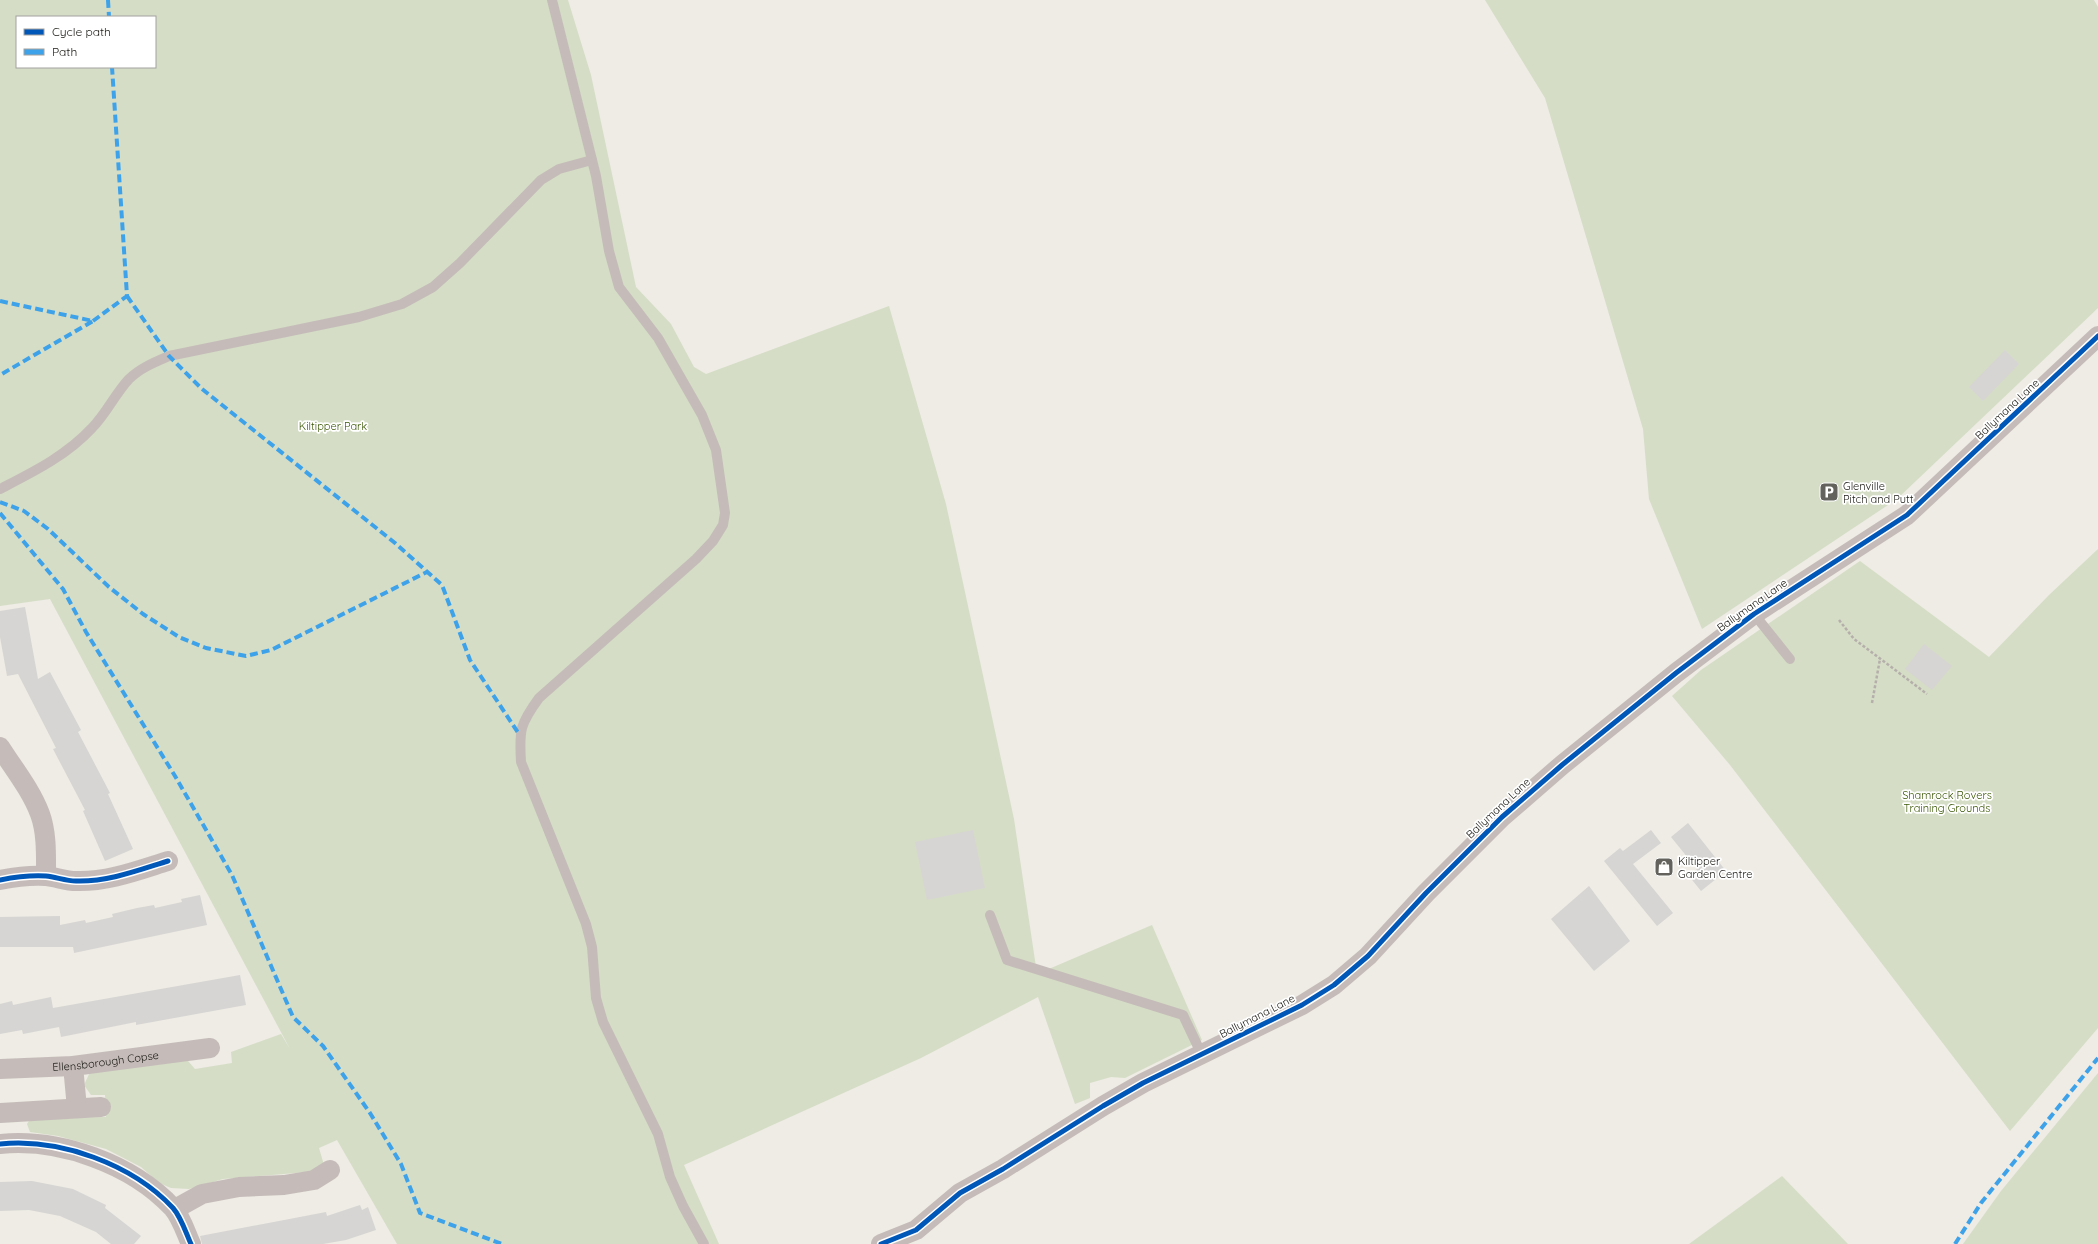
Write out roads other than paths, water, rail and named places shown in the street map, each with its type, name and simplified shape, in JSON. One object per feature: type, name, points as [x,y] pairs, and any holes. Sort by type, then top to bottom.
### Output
[{"type":"street","name":"Ballymana Lane","points":[[881,1244],[916,1230],[960,1193],[1003,1169],[1103,1106],[1143,1083],[1302,1005],[1334,985],[1368,956],[1426,892],[1502,817],[1574,755],[1754,614],[1907,515],[2098,336]]},
{"type":"street","points":[[0,747],[28,789],[41,815],[46,844],[46,876]]},
{"type":"street","points":[[0,880],[24,876],[46,876],[75,881],[98,880],[137,872],[168,861]]},
{"type":"street","name":"Ellensborough Copse","points":[[0,1069],[73,1066],[210,1048]]},
{"type":"street","points":[[73,1066],[77,1108]]},
{"type":"street","points":[[101,1108],[8,1112],[9,1144],[63,1148],[107,1163],[143,1182],[175,1209],[191,1244]]},
{"type":"street","points":[[175,1209],[202,1194],[239,1187],[284,1185],[314,1180],[330,1170]]},
{"type":"lane","points":[[552,0],[592,160],[609,251],[619,287],[658,338],[702,415],[716,450],[725,513],[722,525],[713,541],[696,559],[539,698],[526,716],[519,734],[521,762],[586,924],[592,947],[596,998],[603,1022],[658,1134],[670,1177],[683,1206],[704,1244]]},
{"type":"lane","points":[[0,489],[51,462],[72,446],[93,428],[130,379],[151,363],[169,356],[359,317],[402,304],[433,287],[460,263],[541,180],[559,169],[592,160]]},
{"type":"lane","points":[[1754,614],[1790,659]]},
{"type":"lane","points":[[990,916],[1007,960],[1183,1015],[1202,1055]]},
{"type":"place","name":"Glenville Pitch and Putt","points":[[1829,492]]},
{"type":"place","name":"Kiltipper Garden Centre","points":[[1664,867]]},
{"type":"park label","name":"Kiltipper Park","points":[[333,426]]},
{"type":"park label","name":"Shamrock Rovers Training Grounds","points":[[1947,801]]}]
